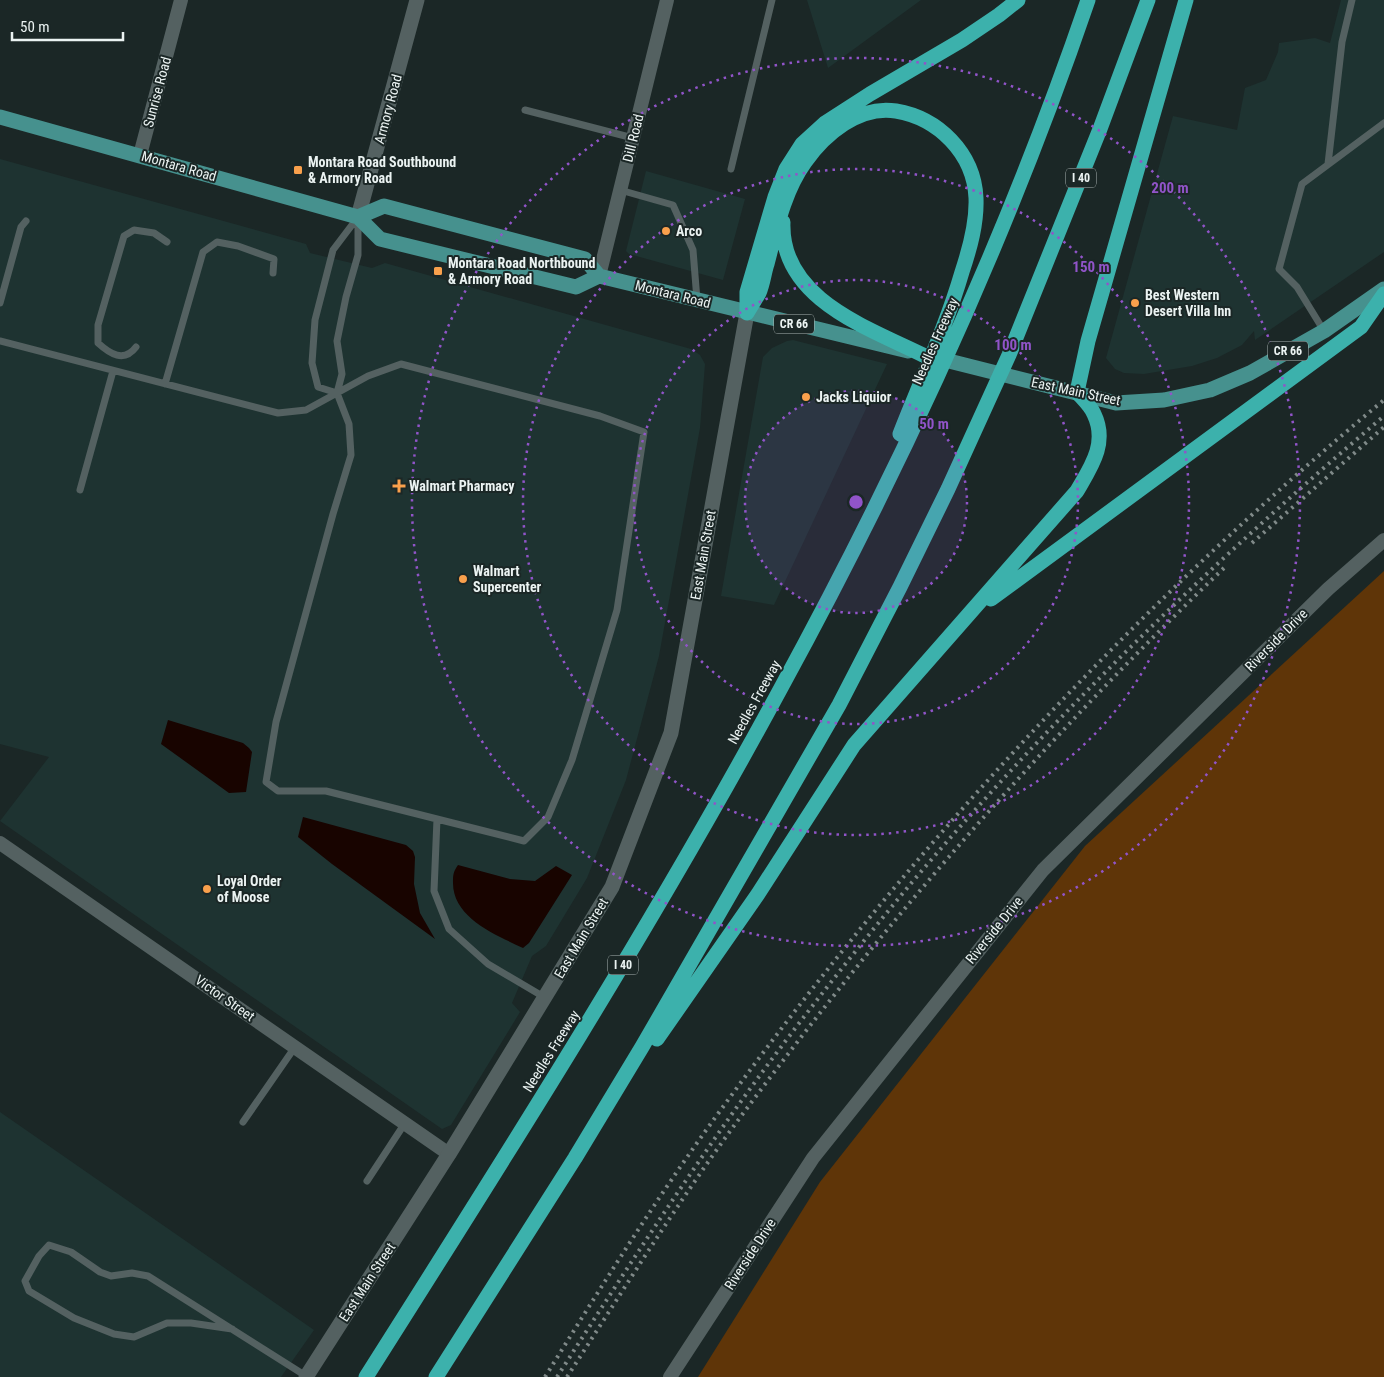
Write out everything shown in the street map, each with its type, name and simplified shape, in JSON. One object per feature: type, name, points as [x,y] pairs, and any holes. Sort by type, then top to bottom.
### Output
[{"type":"highway","points":[[747,313],[746,292],[775,197],[786,169],[802,144],[824,123],[962,40],[1018,0]]},
{"type":"highway","name":"Needles Freeway","points":[[366,1377],[575,1044],[783,686],[858,540],[947,337],[1031,155],[1088,0]]},
{"type":"highway","name":"I 40","points":[[436,1377],[575,1158],[687,970],[839,705],[900,588],[1009,355],[1086,164],[1148,0]]},
{"type":"highway","points":[[575,1158],[758,894],[854,745],[1077,491],[1096,459],[1100,434],[1094,413],[1077,392],[1088,341],[1186,0]]},
{"type":"highway","points":[[747,313],[759,292],[783,210],[791,188],[804,163],[821,142],[841,125],[862,114],[887,109],[911,113],[932,124],[952,140],[966,161],[976,196],[975,221],[969,251],[947,337]]},
{"type":"highway","points":[[783,210],[782,230],[785,250],[792,266],[808,288],[847,318],[922,355]]},
{"type":"highway","points":[[967,616],[1361,327],[1384,294]]},
{"type":"main road","name":"Montara Road","points":[[0,117],[358,217],[380,239],[576,287],[600,276],[747,313]]},
{"type":"main road","points":[[358,217],[384,206],[585,259],[600,276]]},
{"type":"main road","name":"East Main Street","points":[[747,313],[1116,403],[1164,400],[1202,392],[1250,372],[1324,331],[1384,289]]},
{"type":"street","name":"Sunrise Road","points":[[140,155],[180,0]]},
{"type":"street","name":"Armory Road","points":[[358,217],[417,0]]},
{"type":"street","name":"Dill Road","points":[[600,276],[667,0]]},
{"type":"street","name":"East Main Street","points":[[306,1376],[449,1154],[612,886],[671,734],[747,313]]},
{"type":"street","name":"Riverside Drive","points":[[670,1377],[813,1158],[1043,870],[1328,588],[1384,540]]},
{"type":"street","name":"Victor Street","points":[[0,843],[449,1154]]},
{"type":"lane","points":[[731,169],[772,0]]},
{"type":"lane","points":[[1328,164],[1342,42],[1352,0]]},
{"type":"lane","points":[[524,110],[633,138]]},
{"type":"lane","points":[[1324,331],[1297,287],[1280,269],[1302,184],[1384,123]]},
{"type":"lane","points":[[620,190],[673,205],[693,250],[697,300]]},
{"type":"lane","points":[[337,393],[318,387],[312,363],[315,320],[332,250],[358,217]]},
{"type":"lane","points":[[0,341],[278,413],[306,410],[337,393],[368,376],[401,364],[600,416],[644,432],[617,610],[572,760],[548,817],[524,841],[326,791],[278,791],[266,782],[276,722],[351,455],[349,424],[337,393],[342,374],[337,341],[346,297],[358,255],[358,217]]},
{"type":"lane","points":[[0,304],[20,227],[26,221]]},
{"type":"lane","points":[[136,347],[132,353],[121,356],[108,352],[98,343],[98,326],[124,236],[134,230],[154,233],[167,242]]},
{"type":"lane","points":[[165,384],[204,252],[217,242],[238,246],[274,259],[273,273]]},
{"type":"lane","points":[[80,490],[114,370]]},
{"type":"lane","points":[[437,820],[434,891],[449,930],[488,964],[544,997]]},
{"type":"lane","points":[[243,1122],[296,1047]]},
{"type":"lane","points":[[366,1181],[405,1123]]},
{"type":"lane","points":[[232,1329],[191,1323],[167,1323],[134,1337],[114,1334],[74,1318],[29,1291],[25,1281],[39,1256],[50,1245],[71,1252],[100,1272],[111,1276],[132,1273],[148,1276],[232,1329],[306,1376]]},
{"type":"shaded area","points":[[807,0],[921,0],[828,68]]},
{"type":"shaded area","points":[[1341,0],[1384,0],[1384,252],[1255,340],[1254,331],[1242,345],[1217,358],[1192,366],[1144,374],[1124,373],[1115,369],[1106,358],[1173,116],[1237,130],[1245,88],[1266,80],[1278,52],[1279,43],[1315,38],[1330,43]]},
{"type":"shaded area","points":[[0,159],[306,244],[310,253],[372,268],[385,263],[691,349],[700,355],[705,364],[700,428],[659,656],[626,780],[587,878],[546,946],[532,956],[512,1003],[520,1012],[451,1125],[442,1129],[0,821],[49,757],[0,744]]},
{"type":"shaded area","points":[[646,171],[745,199],[723,280],[629,254],[626,251]]},
{"type":"shaded area","points":[[793,340],[887,364],[774,605],[721,596],[763,357],[772,348]]},
{"type":"shaded area","points":[[1384,571],[1384,1377],[698,1377],[820,1182],[1085,846]]},
{"type":"shaded area","points":[[168,720],[243,743],[249,748],[252,752],[246,792],[229,793],[161,744]]},
{"type":"shaded area","points":[[303,817],[406,845],[413,851],[415,857],[414,884],[420,913],[435,939],[298,837]]},
{"type":"shaded area","points":[[458,865],[510,879],[535,881],[556,866],[572,875],[529,943],[523,948],[478,924],[460,906],[455,895],[453,883],[455,870]]},
{"type":"shaded area","points":[[0,1112],[314,1330],[281,1377],[0,1377]]},
{"type":"railway","points":[[545,1377],[652,1209],[720,1111],[793,1013],[869,918],[948,825],[1114,647],[1201,562],[1291,479],[1384,400]]},
{"type":"railway","points":[[557,1377],[683,1184],[769,1063],[903,893],[958,829],[1015,766],[1133,644],[1194,585],[1384,416]]},
{"type":"railway","points":[[1252,543],[1384,427]]},
{"type":"railway","points":[[567,1377],[692,1185],[736,1123],[849,976],[968,835],[1030,766],[1157,633],[1224,568]]},
{"type":"place","name":"Montara Road Southbound & Armory Road","points":[[298,170]]},
{"type":"place","name":"Arco","points":[[666,231]]},
{"type":"place","name":"Montara Road Northbound & Armory Road","points":[[438,271]]},
{"type":"place","name":"Best Western Desert Villa Inn","points":[[1135,303]]},
{"type":"place","name":"Jacks Liquior","points":[[806,397]]},
{"type":"place","name":"Walmart Pharmacy","points":[[399,486]]},
{"type":"place","name":"Walmart Supercenter","points":[[463,579]]},
{"type":"place","name":"Loyal Order of Moose","points":[[207,889]]}]
